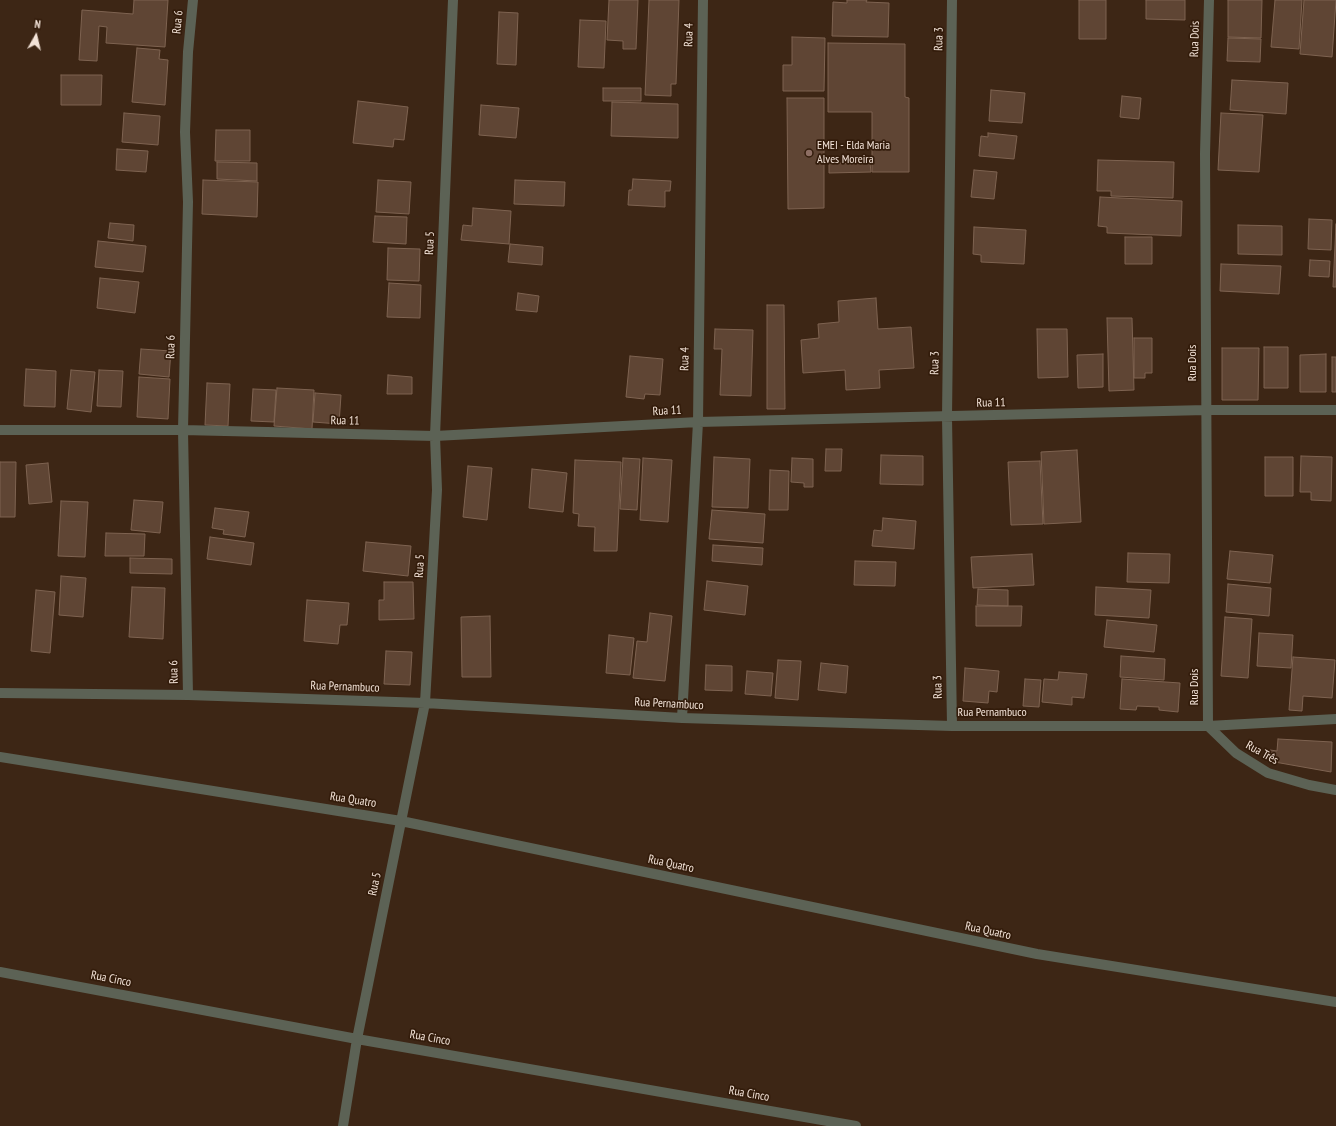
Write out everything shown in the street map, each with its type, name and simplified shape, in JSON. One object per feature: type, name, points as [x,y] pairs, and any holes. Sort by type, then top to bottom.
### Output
[{"type":"street","name":"Rua 6","points":[[188,695],[183,430],[188,202],[185,132],[188,52],[194,0]]},
{"type":"street","name":"Rua 5","points":[[343,1126],[357,1039],[425,703],[438,490],[435,436],[453,0]]},
{"type":"street","name":"Rua 4","points":[[682,718],[698,422],[703,0]]},
{"type":"street","name":"Rua 3","points":[[952,0],[947,417],[952,726]]},
{"type":"street","name":"Rua Dois","points":[[1208,726],[1205,154],[1209,0]]},
{"type":"street","name":"Rua 11","points":[[0,430],[183,430],[435,436],[698,422],[1206,410],[1336,410]]},
{"type":"street","name":"Rua Pernambuco","points":[[0,693],[188,695],[425,703],[682,718],[952,726],[1208,726],[1336,719]]},
{"type":"street","name":"Rua Três","points":[[1208,726],[1236,754],[1268,773],[1309,785],[1336,790]]},
{"type":"street","name":"Rua Quatro","points":[[0,757],[401,821],[1037,954],[1336,1002]]},
{"type":"street","name":"Rua Cinco","points":[[0,972],[357,1039],[856,1126]]},
{"type":"building","points":[[134,0],[168,0],[165,47],[106,43],[107,27],[99,26],[97,61],[79,60],[82,10],[133,14]]},
{"type":"building","points":[[609,0],[638,0],[636,49],[623,49],[623,41],[607,40]]},
{"type":"building","points":[[649,0],[679,0],[676,84],[671,84],[671,96],[645,95]]},
{"type":"building","points":[[847,0],[867,0],[866,2],[889,3],[888,37],[832,36],[833,2],[847,3]]},
{"type":"building","points":[[1079,0],[1106,0],[1106,39],[1079,39]]},
{"type":"building","points":[[1146,0],[1185,0],[1185,20],[1146,19]]},
{"type":"building","points":[[1228,0],[1262,0],[1261,38],[1228,37]]},
{"type":"building","points":[[1275,0],[1302,0],[1299,49],[1271,47]]},
{"type":"building","points":[[1304,0],[1336,0],[1332,57],[1300,54]]},
{"type":"building","points":[[499,12],[518,13],[516,65],[497,64]]},
{"type":"building","points":[[580,20],[606,21],[604,68],[578,67]]},
{"type":"building","points":[[792,37],[825,38],[824,91],[783,91],[783,65],[792,65]]},
{"type":"building","points":[[1228,38],[1261,39],[1260,62],[1227,61]]},
{"type":"building","points":[[828,43],[905,44],[905,97],[909,98],[909,172],[872,172],[872,112],[828,112]]},
{"type":"building","points":[[137,48],[160,50],[159,59],[168,60],[165,105],[132,102]]},
{"type":"building","points":[[61,75],[102,75],[101,105],[61,105]]},
{"type":"building","points":[[1232,80],[1288,83],[1286,114],[1230,110]]},
{"type":"building","points":[[603,88],[641,88],[641,101],[603,101]]},
{"type":"building","points":[[991,90],[1025,93],[1022,123],[989,121]]},
{"type":"building","points":[[1122,96],[1141,98],[1139,119],[1120,117]]},
{"type":"building","points":[[787,98],[824,98],[824,208],[788,209]]},
{"type":"building","points":[[358,101],[408,107],[404,140],[394,139],[393,147],[353,143]]},
{"type":"building","points":[[612,102],[678,104],[678,138],[611,136]]},
{"type":"building","points":[[481,105],[519,108],[516,138],[479,135]]},
{"type":"building","points":[[124,113],[160,116],[158,145],[122,142]]},
{"type":"building","points":[[1221,113],[1263,115],[1259,172],[1218,170]]},
{"type":"building","points":[[216,130],[250,130],[250,161],[215,161]]},
{"type":"building","points":[[988,133],[1017,136],[1014,159],[979,156],[981,136],[988,137]]},
{"type":"building","points":[[117,149],[148,151],[146,172],[116,170]]},
{"type":"building","points":[[1098,160],[1174,162],[1173,198],[1111,196],[1111,191],[1097,191]]},
{"type":"building","points":[[217,162],[257,163],[257,181],[217,179]]},
{"type":"building","points":[[829,163],[870,163],[871,172],[829,173]]},
{"type":"building","points":[[974,170],[997,172],[994,199],[971,197]]},
{"type":"building","points":[[633,179],[671,181],[670,191],[665,191],[665,207],[628,205],[629,190],[632,190]]},
{"type":"building","points":[[203,180],[258,182],[257,217],[202,214]]},
{"type":"building","points":[[378,180],[411,182],[409,214],[376,212]]},
{"type":"building","points":[[515,180],[565,182],[564,206],[514,204]]},
{"type":"building","points":[[1100,197],[1182,201],[1181,236],[1107,233],[1107,227],[1098,226]]},
{"type":"building","points":[[473,208],[511,211],[509,244],[461,240],[463,225],[472,226]]},
{"type":"building","points":[[375,216],[407,217],[406,244],[373,242]]},
{"type":"building","points":[[1309,219],[1332,220],[1331,250],[1308,249]]},
{"type":"building","points":[[110,223],[134,225],[133,241],[108,238]]},
{"type":"building","points":[[1336,224],[1336,287],[1333,287]]},
{"type":"building","points":[[1238,225],[1282,226],[1282,255],[1238,254]]},
{"type":"building","points":[[974,227],[1026,230],[1024,264],[981,262],[981,255],[973,254]]},
{"type":"building","points":[[1125,237],[1152,237],[1152,264],[1125,264]]},
{"type":"building","points":[[98,241],[146,246],[143,272],[95,267]]},
{"type":"building","points":[[510,244],[543,247],[542,265],[508,262]]},
{"type":"building","points":[[388,248],[420,249],[419,281],[387,280]]},
{"type":"building","points":[[1310,260],[1330,261],[1329,277],[1309,276]]},
{"type":"building","points":[[1221,264],[1281,266],[1279,294],[1220,291]]},
{"type":"building","points":[[100,278],[139,282],[135,313],[97,308]]},
{"type":"building","points":[[389,283],[421,285],[420,318],[387,317]]},
{"type":"building","points":[[518,293],[539,296],[537,312],[516,310]]},
{"type":"building","points":[[876,298],[878,329],[911,327],[914,368],[879,370],[880,388],[846,390],[845,370],[803,373],[801,340],[819,338],[818,324],[839,322],[838,301]]},
{"type":"building","points":[[767,305],[784,305],[785,409],[767,409]]},
{"type":"building","points":[[1107,318],[1132,318],[1134,390],[1109,391]]},
{"type":"building","points":[[715,329],[753,330],[751,396],[720,395],[722,349],[714,349]]},
{"type":"building","points":[[1037,329],[1067,329],[1068,377],[1038,378]]},
{"type":"building","points":[[1134,338],[1152,338],[1152,373],[1145,373],[1145,378],[1134,378]]},
{"type":"building","points":[[1264,347],[1288,347],[1288,388],[1264,388]]},
{"type":"building","points":[[1222,348],[1259,348],[1258,400],[1222,400]]},
{"type":"building","points":[[141,349],[171,351],[169,377],[139,374]]},
{"type":"building","points":[[1103,354],[1103,387],[1078,388],[1077,355]]},
{"type":"building","points":[[1326,354],[1326,392],[1300,392],[1300,355]]},
{"type":"building","points":[[630,356],[663,359],[660,395],[645,394],[644,399],[626,397]]},
{"type":"building","points":[[1332,357],[1336,357],[1336,392],[1332,392]]},
{"type":"building","points":[[26,369],[56,371],[55,407],[24,406]]},
{"type":"building","points":[[71,370],[95,372],[91,412],[67,409]]},
{"type":"building","points":[[99,370],[123,371],[121,407],[97,406]]},
{"type":"building","points":[[388,375],[412,377],[412,394],[387,394]]},
{"type":"building","points":[[139,377],[170,379],[168,419],[137,417]]},
{"type":"building","points":[[207,383],[230,384],[228,426],[205,425]]},
{"type":"building","points":[[277,388],[314,390],[312,429],[274,426]]},
{"type":"building","points":[[253,389],[276,390],[274,422],[251,421]]},
{"type":"building","points":[[315,393],[341,395],[339,424],[313,422]]},
{"type":"building","points":[[826,449],[842,449],[841,471],[825,471]]},
{"type":"building","points":[[1077,450],[1081,522],[1044,524],[1041,452]]},
{"type":"building","points":[[881,455],[923,456],[923,485],[880,484]]},
{"type":"building","points":[[1301,456],[1332,457],[1331,501],[1311,500],[1311,492],[1300,492]]},
{"type":"building","points":[[714,457],[750,459],[748,508],[712,507]]},
{"type":"building","points":[[1265,457],[1293,457],[1293,496],[1265,496]]},
{"type":"building","points":[[623,458],[640,459],[637,510],[620,509]]},
{"type":"building","points":[[643,458],[672,460],[668,522],[640,520]]},
{"type":"building","points":[[792,458],[813,459],[813,487],[804,487],[804,483],[791,482]]},
{"type":"building","points":[[575,460],[621,462],[617,551],[594,551],[595,527],[578,526],[579,514],[573,513]]},
{"type":"building","points":[[1040,461],[1043,524],[1011,525],[1008,462]]},
{"type":"building","points":[[0,462],[16,462],[15,517],[0,517]]},
{"type":"building","points":[[48,463],[52,502],[29,504],[26,465]]},
{"type":"building","points":[[468,466],[492,468],[487,520],[463,517]]},
{"type":"building","points":[[532,469],[567,473],[563,512],[529,508]]},
{"type":"building","points":[[770,470],[789,471],[788,510],[769,510]]},
{"type":"building","points":[[134,500],[163,502],[160,533],[131,530]]},
{"type":"building","points":[[61,501],[88,502],[85,557],[58,556]]},
{"type":"building","points":[[215,508],[249,512],[245,537],[223,534],[224,530],[212,528]]},
{"type":"building","points":[[712,510],[765,514],[763,543],[709,539]]},
{"type":"building","points":[[883,518],[916,521],[914,549],[872,546],[874,530],[882,531]]},
{"type":"building","points":[[106,533],[145,534],[144,556],[105,556]]},
{"type":"building","points":[[210,537],[254,543],[251,565],[207,559]]},
{"type":"building","points":[[366,542],[411,546],[408,576],[363,571]]},
{"type":"building","points":[[713,545],[763,548],[762,565],[712,561]]},
{"type":"building","points":[[1230,551],[1273,555],[1270,583],[1227,579]]},
{"type":"building","points":[[1128,553],[1170,554],[1169,583],[1127,582]]},
{"type":"building","points":[[1032,554],[1034,585],[973,588],[971,557]]},
{"type":"building","points":[[130,558],[172,559],[172,574],[130,573]]},
{"type":"building","points":[[855,561],[896,562],[895,586],[854,585]]},
{"type":"building","points":[[61,576],[86,578],[83,617],[59,615]]},
{"type":"building","points":[[707,581],[748,586],[745,615],[704,610]]},
{"type":"building","points":[[384,582],[413,582],[414,619],[379,620],[379,600],[384,600]]},
{"type":"building","points":[[1228,584],[1271,588],[1269,616],[1226,612]]},
{"type":"building","points":[[132,587],[165,588],[163,639],[129,637]]},
{"type":"building","points":[[1096,587],[1151,590],[1149,618],[1095,615]]},
{"type":"building","points":[[978,589],[1008,590],[1008,606],[977,605]]},
{"type":"building","points":[[36,590],[55,592],[50,653],[31,651]]},
{"type":"building","points":[[307,600],[349,603],[347,625],[340,625],[338,644],[304,641]]},
{"type":"building","points":[[976,606],[1022,606],[1021,626],[976,626]]},
{"type":"building","points":[[650,613],[672,616],[665,681],[633,678],[637,641],[647,642]]},
{"type":"building","points":[[490,616],[491,677],[462,677],[461,617]]},
{"type":"building","points":[[1225,617],[1252,619],[1248,678],[1221,676]]},
{"type":"building","points":[[1107,620],[1157,625],[1154,652],[1104,647]]},
{"type":"building","points":[[1259,633],[1293,635],[1291,668],[1257,666]]},
{"type":"building","points":[[609,635],[634,638],[630,675],[606,673]]},
{"type":"building","points":[[386,651],[412,652],[410,685],[384,684]]},
{"type":"building","points":[[1121,656],[1165,659],[1164,680],[1120,677]]},
{"type":"building","points":[[1293,657],[1335,660],[1332,698],[1303,696],[1302,711],[1289,710]]},
{"type":"building","points":[[778,660],[801,661],[798,700],[775,698]]},
{"type":"building","points":[[821,663],[848,666],[846,693],[818,690]]},
{"type":"building","points":[[706,665],[732,666],[732,691],[705,690]]},
{"type":"building","points":[[965,668],[999,671],[997,692],[989,691],[988,703],[963,701]]},
{"type":"building","points":[[747,671],[773,673],[771,696],[745,694]]},
{"type":"building","points":[[1059,672],[1087,674],[1084,698],[1072,697],[1072,705],[1042,702],[1044,679],[1058,680]]},
{"type":"building","points":[[1025,679],[1041,680],[1039,707],[1023,706]]},
{"type":"building","points":[[1122,679],[1180,683],[1178,712],[1159,710],[1159,707],[1137,706],[1136,710],[1120,709]]},
{"type":"building","points":[[1278,739],[1332,742],[1331,772],[1269,761],[1270,750],[1277,751]]},
{"type":"place","name":"EMEI - Elda Maria Alves Moreira","points":[[809,153]]}]
